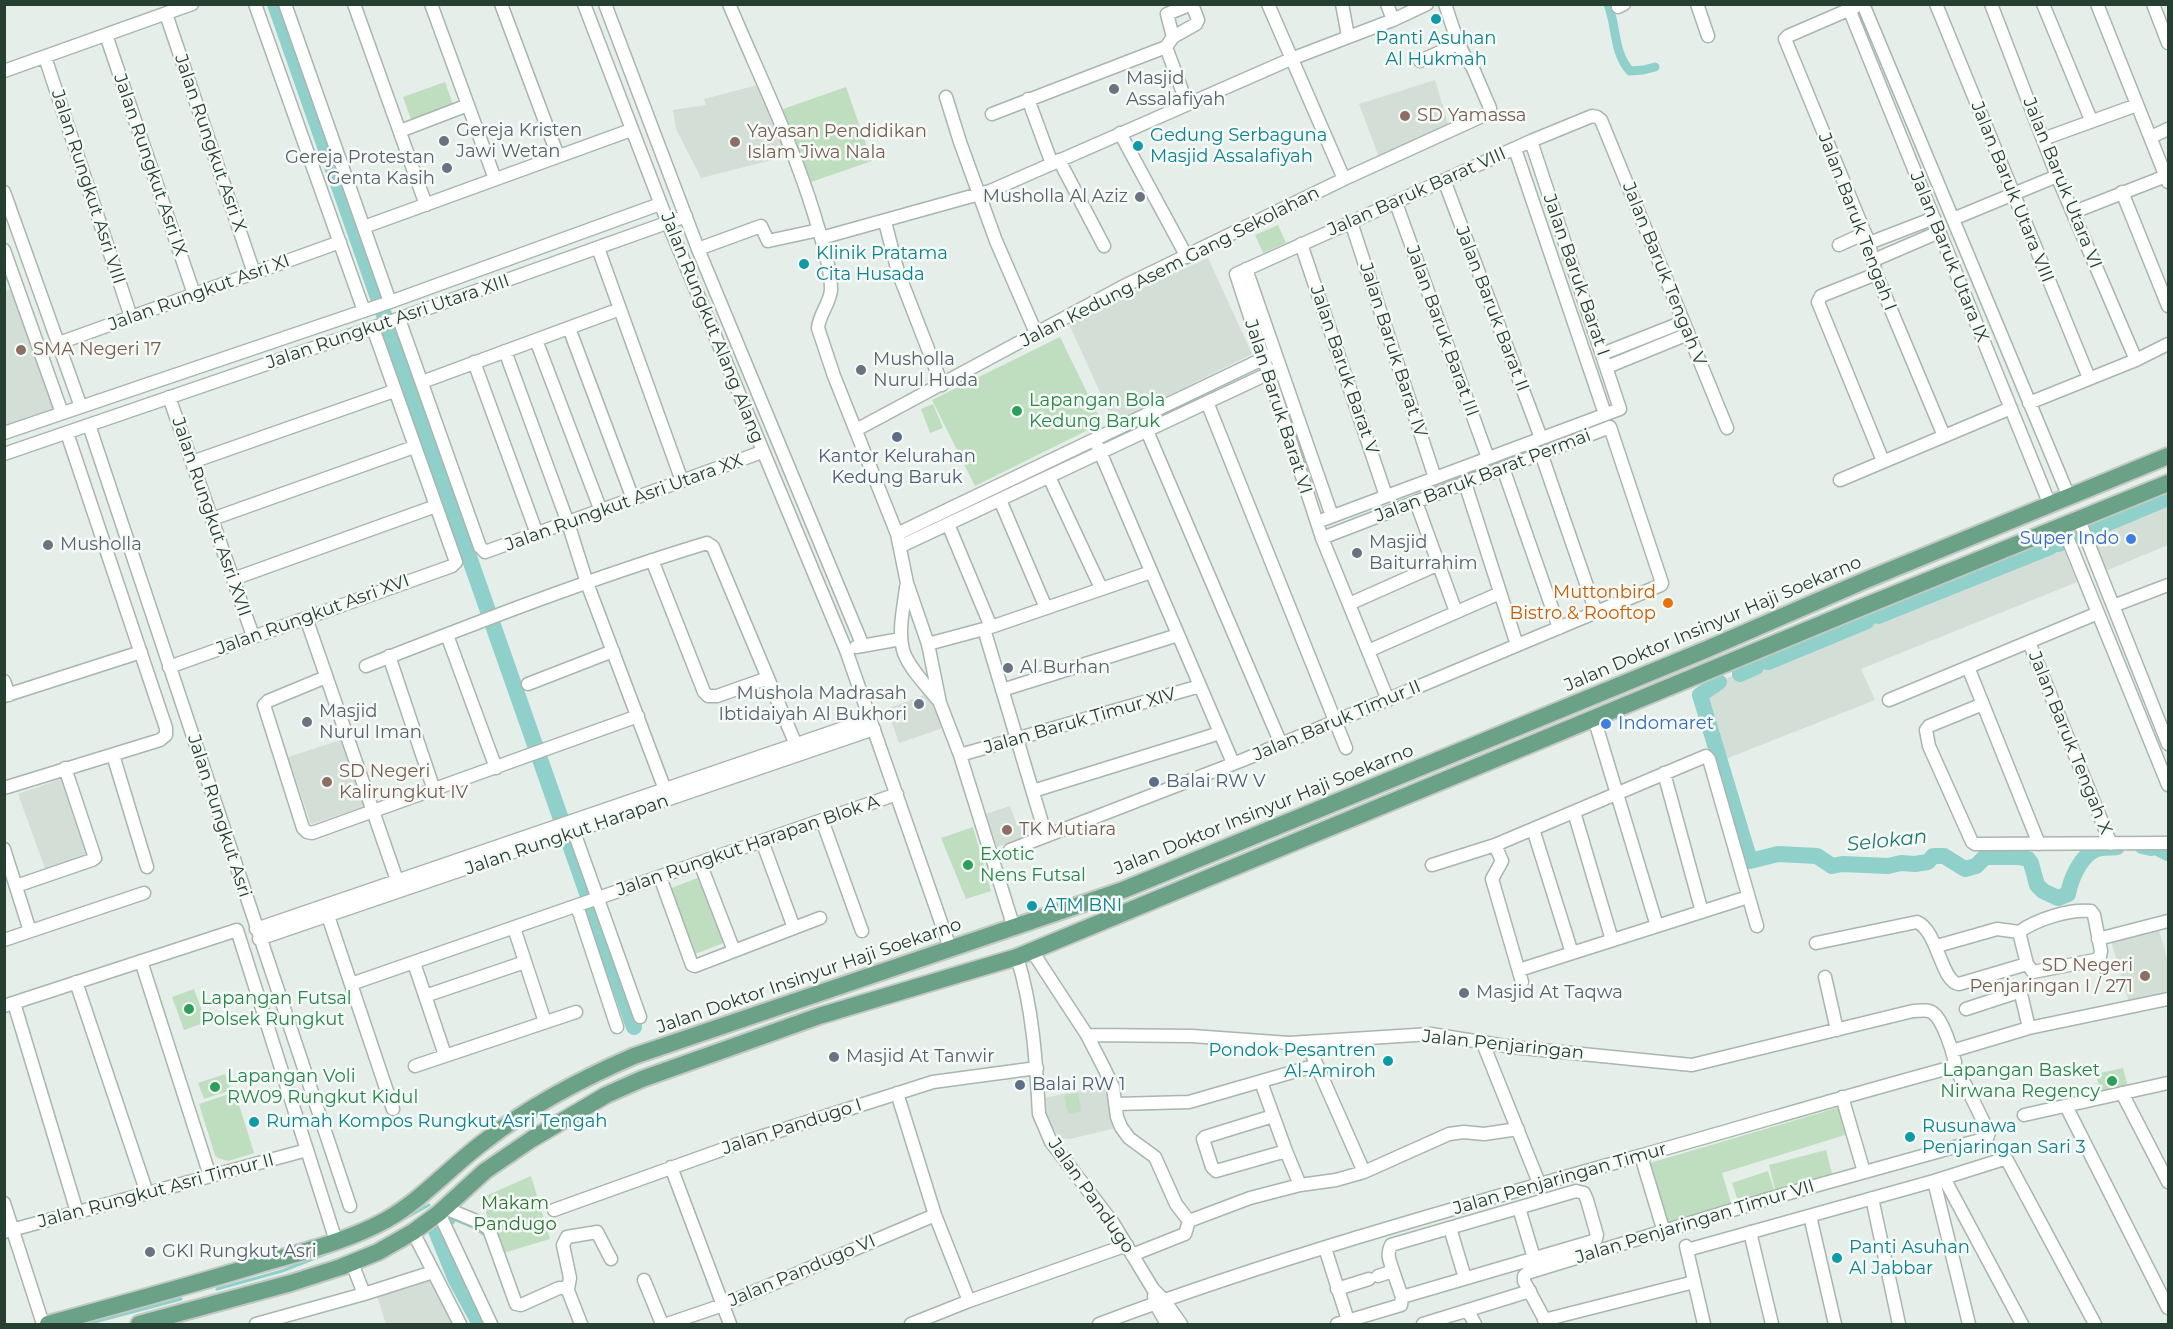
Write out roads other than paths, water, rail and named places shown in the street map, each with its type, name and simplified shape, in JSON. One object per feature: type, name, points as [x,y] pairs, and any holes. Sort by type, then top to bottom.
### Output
[{"type":"main road","name":"Jalan Doktor Insinyur Haji Soekarno","points":[[48,1324],[212,1279],[336,1241],[385,1220],[403,1209],[486,1139],[555,1094],[590,1075],[634,1056],[1123,890],[2169,456]]},
{"type":"main road","points":[[139,1324],[291,1283],[378,1252],[443,1218],[485,1171],[532,1139],[606,1095],[642,1079],[790,1026],[1024,954],[1710,670],[2076,537],[2169,483]]},
{"type":"main road","points":[[1705,650],[1700,657],[1700,662],[1710,670]]},
{"type":"main road","points":[[1675,662],[1683,672],[1683,681]]},
{"type":"main road","points":[[1257,835],[1254,841],[1256,847],[1265,854]]},
{"type":"main road","points":[[1226,848],[1231,849],[1238,857],[1234,867]]},
{"type":"main road","points":[[781,1005],[779,1017],[782,1022],[790,1026]]},
{"type":"main road","points":[[747,1016],[755,1018],[758,1022],[757,1037]]},
{"type":"main road","points":[[212,1279],[205,1286],[204,1295],[215,1304]]},
{"type":"main road","points":[[180,1288],[188,1292],[193,1299],[193,1304],[188,1311]]},
{"type":"street","points":[[4,71],[192,4]]},
{"type":"street","points":[[255,4],[340,242],[367,310]]},
{"type":"street","points":[[285,4],[389,302]]},
{"type":"street","points":[[354,4],[426,205]]},
{"type":"street","points":[[431,4],[495,179]]},
{"type":"street","points":[[501,4],[558,156]]},
{"type":"street","name":"Jalan Rungkut Alang Alang","points":[[584,4],[660,204],[846,650]]},
{"type":"street","name":"Jalan Rungkut Alang Alang","points":[[605,4],[698,249],[863,646]]},
{"type":"street","points":[[729,4],[796,160],[820,234],[831,288],[818,328],[834,376],[899,540],[907,582],[928,644],[940,704],[1001,854],[1014,928]]},
{"type":"street","points":[[992,114],[1169,42],[1196,24],[1198,20],[1192,4],[1167,14],[1169,42],[1187,104]]},
{"type":"street","points":[[1268,4],[1344,179]]},
{"type":"street","points":[[1342,4],[1348,36]]},
{"type":"street","points":[[1387,4],[1393,20]]},
{"type":"street","points":[[698,249],[761,226],[768,241],[820,234],[885,222],[979,195],[1291,59],[1393,20],[1427,4]]},
{"type":"street","points":[[1420,61],[1460,43],[1445,4]]},
{"type":"street","points":[[1697,4],[1708,36]]},
{"type":"street","name":"Jalan Baruk Utara VIII","points":[[1936,4],[2089,378]]},
{"type":"street","name":"Jalan Baruk Utara VI","points":[[1991,4],[2057,176],[2136,360]]},
{"type":"street","points":[[2043,4],[2091,120]]},
{"type":"street","points":[[2073,212],[2121,192],[2167,179],[2097,4]]},
{"type":"street","points":[[2153,4],[2169,43]]},
{"type":"street","name":"Jalan Baruk Utara IX","points":[[1854,6],[1945,200],[2069,497]]},
{"type":"street","name":"Jalan Baruk Utara IX","points":[[1854,6],[1931,212],[2050,504]]},
{"type":"street","name":"Jalan Baruk Tengah I","points":[[1854,6],[1785,39],[1867,238],[1875,260],[1876,274],[1944,436]]},
{"type":"street","name":"Jalan Rungkut Asri X","points":[[166,14],[254,273]]},
{"type":"street","name":"Jalan Rungkut Asri IX","points":[[106,35],[194,294]]},
{"type":"street","name":"Jalan Kedung Asem Gang Sekolahan","points":[[856,430],[1122,287],[1344,179],[1489,113],[1490,108],[1460,43]]},
{"type":"street","name":"Jalan Rungkut Asri VIII","points":[[45,57],[131,317]]},
{"type":"street","points":[[946,97],[996,241],[1036,333]]},
{"type":"street","points":[[1028,99],[1055,162],[1104,246]]},
{"type":"street","points":[[400,131],[468,105]]},
{"type":"street","points":[[2043,139],[2137,105]]},
{"type":"street","name":"Jalan Baruk Barat VIII","points":[[1240,272],[1531,141],[1592,116],[1600,120]]},
{"type":"street","name":"Jalan Baruk Tengah V","points":[[1600,120],[1726,428]]},
{"type":"street","points":[[2151,137],[2169,129]]},
{"type":"street","points":[[364,227],[631,130]]},
{"type":"street","points":[[1120,133],[1187,257]]},
{"type":"street","name":"Jalan Baruk Barat I","points":[[1531,141],[1620,409]]},
{"type":"street","name":"Jalan Baruk Barat I","points":[[1515,149],[1605,414]]},
{"type":"street","points":[[1953,219],[2057,176]]},
{"type":"street","name":"Jalan Baruk Barat II","points":[[1444,180],[1541,438]]},
{"type":"street","points":[[2121,192],[2169,306]]},
{"type":"street","points":[[5,195],[81,407]]},
{"type":"street","points":[[1839,245],[1867,238],[1931,212],[1945,200]]},
{"type":"street","name":"Jalan Baruk Barat III","points":[[1396,203],[1488,458]]},
{"type":"street","points":[[4,433],[367,310],[660,204]]},
{"type":"street","name":"Jalan Rungkut Asri Utara XIII","points":[[4,454],[375,327],[686,216]]},
{"type":"street","points":[[885,222],[898,272],[942,385]]},
{"type":"street","name":"Jalan Baruk Barat IV","points":[[1351,222],[1435,478]]},
{"type":"street","points":[[1875,260],[1939,232]]},
{"type":"street","points":[[1945,245],[1961,239]]},
{"type":"street","name":"Jalan Rungkut Asri XI","points":[[59,343],[340,242]]},
{"type":"street","name":"Jalan Baruk Barat V","points":[[1301,244],[1386,496]]},
{"type":"street","points":[[598,248],[682,481]]},
{"type":"street","points":[[4,250],[62,413]]},
{"type":"street","points":[[525,253],[532,272]]},
{"type":"street","name":"Jalan Baruk Barat VI","points":[[1240,272],[1275,353],[1332,516]]},
{"type":"street","name":"Jalan Baruk Barat VI","points":[[1240,272],[1263,359],[1322,538],[1388,700]]},
{"type":"street","points":[[1876,274],[1821,296],[1818,302],[1883,461]]},
{"type":"street","points":[[397,319],[422,382],[620,309]]},
{"type":"street","points":[[1602,354],[1683,322]]},
{"type":"street","points":[[233,579],[436,506],[394,391],[375,327]]},
{"type":"street","points":[[569,328],[633,499]]},
{"type":"street","points":[[1607,367],[1688,334]]},
{"type":"street","points":[[536,340],[601,511]]},
{"type":"street","points":[[2029,403],[2136,360],[2169,344]]},
{"type":"street","points":[[505,351],[568,523],[587,583],[667,794]]},
{"type":"street","points":[[899,540],[1095,439],[1275,353]]},
{"type":"street","points":[[222,359],[229,377]]},
{"type":"street","points":[[474,363],[537,534]]},
{"type":"street","points":[[899,540],[948,524],[1280,368]]},
{"type":"street","name":"Jalan Rungkut Asri Utara XX","points":[[422,382],[480,547],[485,552],[762,452]]},
{"type":"street","points":[[192,462],[394,391]]},
{"type":"street","name":"Jalan Rungkut Asri XVII","points":[[170,398],[253,636]]},
{"type":"street","points":[[1207,402],[1346,748]]},
{"type":"street","points":[[1840,480],[2011,408]]},
{"type":"street","name":"Jalan Baruk Barat Permai","points":[[1317,522],[1620,409]]},
{"type":"street","name":"Jalan Rungkut Asri","points":[[89,425],[350,1206]]},
{"type":"street","name":"Jalan Baruk Barat Permai","points":[[1322,538],[1610,427],[1662,579],[1661,585]]},
{"type":"street","points":[[1147,430],[1281,744]]},
{"type":"street","points":[[4,788],[160,740],[166,735],[166,728],[141,652],[66,433]]},
{"type":"street","points":[[1095,439],[1233,764]]},
{"type":"street","points":[[212,519],[414,447]]},
{"type":"street","points":[[1541,453],[1596,612]]},
{"type":"street","points":[[1503,468],[1558,628]]},
{"type":"street","points":[[1049,477],[1101,588]]},
{"type":"street","points":[[1465,483],[1517,645]]},
{"type":"street","points":[[1000,500],[1046,608]]},
{"type":"street","points":[[1416,502],[1456,612]]},
{"type":"street","name":"Jalan Rungkut Asri XVI","points":[[169,666],[452,566],[456,562],[436,506]]},
{"type":"street","points":[[948,524],[988,628],[1002,690],[1046,836]]},
{"type":"street","points":[[2076,537],[2113,606],[2169,744]]},
{"type":"street","points":[[2076,537],[2098,613],[2169,785]]},
{"type":"street","points":[[366,666],[587,583],[707,543],[711,544],[796,744]]},
{"type":"street","points":[[652,560],[708,696],[717,696],[768,678]]},
{"type":"street","points":[[1349,604],[1439,564]]},
{"type":"street","points":[[928,644],[988,628],[1151,572]]},
{"type":"street","points":[[907,582],[901,639],[904,652],[908,662],[940,704]]},
{"type":"street","name":"Jalan Baruk Timur II","points":[[1001,854],[1233,764],[1661,585]]},
{"type":"street","points":[[2113,606],[2169,585]]},
{"type":"street","points":[[1368,651],[1500,593]]},
{"type":"street","points":[[1889,700],[2098,613]]},
{"type":"street","points":[[306,618],[399,886]]},
{"type":"street","points":[[1002,690],[1178,634]]},
{"type":"street","points":[[447,635],[496,768]]},
{"type":"street","points":[[901,639],[846,650],[950,948]]},
{"type":"street","name":"Jalan Baruk Tengah X","points":[[2029,642],[2111,844]]},
{"type":"street","points":[[528,684],[613,651]]},
{"type":"street","points":[[4,681],[7,696],[141,652]]},
{"type":"street","points":[[389,657],[435,790]]},
{"type":"street","points":[[1968,667],[2039,844]]},
{"type":"street","points":[[326,677],[268,701],[264,705],[303,828],[312,833],[638,716]]},
{"type":"street","name":"Jalan Baruk Timur XIV","points":[[960,755],[1200,686]]},
{"type":"street","points":[[1983,704],[1929,726],[1926,730],[1929,746],[1971,842],[1975,844],[2169,843]]},
{"type":"street","points":[[1594,718],[1657,926]]},
{"type":"street","name":"Jalan Rungkut Harapan","points":[[667,794],[796,744],[872,724]]},
{"type":"street","name":"Jalan Rungkut Harapan","points":[[258,934],[872,724]]},
{"type":"street","points":[[1033,791],[1220,733]]},
{"type":"street","points":[[113,754],[147,867]]},
{"type":"street","points":[[1432,865],[1495,845],[1706,756],[1709,759],[1757,926]]},
{"type":"street","points":[[16,886],[95,858],[65,768]]},
{"type":"street","points":[[1664,773],[1702,912]]},
{"type":"street","name":"Jalan Rungkut Harapan Blok A","points":[[566,830],[588,902],[897,794]]},
{"type":"street","points":[[1574,812],[1612,940]]},
{"type":"street","points":[[822,820],[862,931]]},
{"type":"street","points":[[1533,829],[1572,953]]},
{"type":"street","points":[[762,841],[794,928]]},
{"type":"street","points":[[1495,845],[1502,861],[1492,879],[1520,976],[1572,953],[1749,897]]},
{"type":"street","points":[[4,849],[30,931]]},
{"type":"street","points":[[700,863],[734,951]]},
{"type":"street","points":[[660,877],[692,965],[695,966],[820,918]]},
{"type":"street","name":"Jalan Rungkut Harapan","points":[[258,934],[328,916],[399,886]]},
{"type":"street","points":[[4,940],[144,892]]},
{"type":"street","points":[[351,984],[588,902]]},
{"type":"street","points":[[588,902],[640,1017]]},
{"type":"street","points":[[588,902],[617,1027]]},
{"type":"street","points":[[1937,946],[1997,929],[2019,932],[2053,917],[2088,911],[2094,915],[2101,951],[2100,957],[2038,973],[2033,972],[2027,964],[2019,932]]},
{"type":"street","points":[[328,916],[393,1109]]},
{"type":"street","points":[[2098,939],[2169,921]]},
{"type":"street","points":[[1815,943],[1917,922],[1924,926],[1937,946],[1949,979],[1953,983],[1959,984],[2027,964]]},
{"type":"street","points":[[514,928],[545,1022]]},
{"type":"street","points":[[77,1212],[9,1004],[237,930],[336,1241]]},
{"type":"street","points":[[1024,954],[1088,1035],[1113,1087],[1121,1127],[1129,1138],[1155,1157],[1176,1204],[1189,1221]]},
{"type":"street","name":"Jalan Pandugo","points":[[1024,954],[1025,982],[1035,1041],[1039,1114],[1043,1126],[1051,1142],[1130,1250],[1160,1302],[1167,1324]]},
{"type":"street","points":[[141,961],[210,1176]]},
{"type":"street","points":[[425,996],[525,962]]},
{"type":"street","points":[[414,963],[445,1055]]},
{"type":"street","points":[[1825,977],[1837,1030]]},
{"type":"street","points":[[76,982],[147,1193]]},
{"type":"street","points":[[1966,1009],[2015,993],[2021,994],[2029,1028]]},
{"type":"street","points":[[1953,1066],[1955,1062],[1952,1051],[2029,1028],[2169,999]]},
{"type":"street","name":"Jalan Penjaringan","points":[[1088,1035],[1192,1036],[1289,1043],[1431,1034],[1512,1047],[1692,1065],[1913,1011],[1929,1011],[1940,1021],[1952,1051]]},
{"type":"street","points":[[415,1066],[576,1012]]},
{"type":"street","points":[[1482,1041],[1539,1184]]},
{"type":"street","points":[[1307,1042],[1364,1172]]},
{"type":"street","points":[[1116,1104],[1188,1102],[1317,1065]]},
{"type":"street","name":"Jalan Penjaringan Timur","points":[[1099,1324],[1325,1248],[1539,1184],[1953,1066]]},
{"type":"street","name":"Jalan Penjaringan Timur VII","points":[[1530,1291],[1524,1281],[1527,1273],[1775,1197],[1987,1138],[1989,1133],[1966,1086],[1953,1066]]},
{"type":"street","name":"Jalan Pandugo I","points":[[554,1210],[671,1167],[933,1082],[1037,1068]]},
{"type":"street","points":[[1261,1082],[1300,1185]]},
{"type":"street","points":[[2024,1115],[2169,1083]]},
{"type":"street","points":[[897,1093],[935,1215],[969,1301]]},
{"type":"street","points":[[2122,1093],[2169,1182]]},
{"type":"street","points":[[1842,1097],[1864,1172]]},
{"type":"street","points":[[2066,1106],[2169,1308]]},
{"type":"street","points":[[1273,1116],[1205,1137],[1203,1139],[1212,1167],[1216,1171],[1286,1151]]},
{"type":"street","points":[[1189,1221],[1250,1198],[1364,1172],[1449,1134],[1464,1132],[1484,1134],[1518,1129]]},
{"type":"street","name":"Jalan Rungkut Asri Timur II","points":[[9,1231],[307,1150]]},
{"type":"street","points":[[1641,1156],[1664,1232]]},
{"type":"street","points":[[1704,1324],[1686,1248],[1939,1180],[2000,1159],[2007,1160],[2095,1324]]},
{"type":"street","points":[[671,1167],[730,1324]]},
{"type":"street","points":[[1939,1180],[1969,1324]]},
{"type":"street","points":[[1939,1180],[2022,1324]]},
{"type":"street","points":[[1337,1324],[1401,1305],[1402,1297],[1388,1258],[1391,1245],[1576,1191],[1584,1193],[1597,1235],[1596,1239],[1402,1297]]},
{"type":"street","points":[[1872,1198],[1899,1324]]},
{"type":"street","points":[[4,1203],[9,1231],[43,1324]]},
{"type":"street","points":[[1519,1208],[1534,1258]]},
{"type":"street","name":"Jalan Pandugo VI","points":[[667,1324],[723,1305],[935,1215]]},
{"type":"street","points":[[1810,1216],[1836,1324]]},
{"type":"street","points":[[443,1218],[481,1223],[489,1229],[514,1302],[518,1305],[559,1288],[568,1289]]},
{"type":"street","points":[[443,1218],[491,1324]]},
{"type":"street","points":[[911,1324],[969,1301],[1185,1234],[1189,1221]]},
{"type":"street","points":[[1450,1228],[1465,1278]]},
{"type":"street","points":[[413,1232],[460,1324]]},
{"type":"street","points":[[581,1324],[568,1289],[570,1278],[563,1245],[567,1237],[597,1232],[611,1259]]},
{"type":"street","points":[[1750,1232],[1772,1324]]},
{"type":"street","points":[[1325,1248],[1346,1314]]},
{"type":"street","points":[[352,1263],[364,1294]]},
{"type":"street","points":[[1337,1289],[1393,1271]]},
{"type":"street","points":[[256,1324],[433,1272]]},
{"type":"street","points":[[644,1280],[662,1324]]},
{"type":"street","points":[[1423,1324],[1530,1291],[1546,1322],[1694,1282]]},
{"type":"street","name":"Jalan Pandugo","points":[[1160,1302],[1181,1324]]},
{"type":"street","points":[[1468,1311],[1475,1324]]},
{"type":"waterway","points":[[275,4],[634,1027]]},
{"type":"waterway","name":"Selokan","points":[[1608,4],[1618,48],[1630,71],[1655,67]]},
{"type":"waterway","name":"Selokan","points":[[2059,544],[2168,498]]},
{"type":"waterway","name":"Selokan","points":[[1878,616],[2050,547]]},
{"type":"waterway","name":"Selokan","points":[[1768,662],[1867,621]]},
{"type":"waterway","name":"Selokan","points":[[1740,674],[1756,667]]},
{"type":"waterway","name":"Selokan","points":[[1719,682],[1700,695],[1750,861],[1778,854],[1817,856],[1832,866],[1842,864],[1888,866],[1928,862],[1933,856],[1944,856],[1965,869],[1976,866],[1985,857],[2019,857],[2028,859],[2031,863],[2037,885],[2043,891],[2058,898],[2068,894],[2074,874],[2086,856],[2097,849],[2117,847]]},
{"type":"waterway","name":"Selokan","points":[[2142,846],[2151,848],[2154,846],[2168,853]]},
{"type":"waterway","points":[[375,1235],[429,1205]]},
{"type":"waterway","points":[[449,1217],[485,1235],[504,1288]]},
{"type":"waterway","points":[[449,1217],[436,1231],[456,1280],[480,1324]]},
{"type":"waterway","points":[[217,1289],[282,1271],[333,1251]]},
{"type":"waterway","points":[[87,1324],[181,1299]]},
{"type":"place","name":"Panti Asuhan Al Hukmah","points":[[1436,19]]},
{"type":"place","name":"Masjid Assalafiyah","points":[[1114,89]]},
{"type":"place","name":"SD Yamassa","points":[[1405,116]]},
{"type":"place","name":"Gereja Kristen Jawi Wetan","points":[[444,141]]},
{"type":"place","name":"Yayasan Pendidikan Islam Jiwa Nala","points":[[735,142]]},
{"type":"place","name":"Gedung Serbaguna Masjid Assalafiyah","points":[[1138,146]]},
{"type":"place","name":"Gereja Protestan Genta Kasih","points":[[447,168]]},
{"type":"place","name":"Musholla Al Aziz","points":[[1140,197]]},
{"type":"place","name":"Klinik Pratama Cita Husada","points":[[804,264]]},
{"type":"place","name":"SMA Negeri 17","points":[[21,350]]},
{"type":"place","name":"Musholla Nurul Huda","points":[[861,370]]},
{"type":"place","name":"Lapangan Bola Kedung Baruk","points":[[1017,411]]},
{"type":"place","name":"Kantor Kelurahan Kedung Baruk","points":[[897,437]]},
{"type":"place","name":"Super Indo","points":[[2131,539]]},
{"type":"place","name":"Musholla","points":[[48,545]]},
{"type":"place","name":"Masjid Baiturrahim","points":[[1357,553]]},
{"type":"place","name":"Muttonbird Bistro & Rooftop","points":[[1668,603]]},
{"type":"place","name":"Al Burhan","points":[[1008,668]]},
{"type":"place","name":"Mushola Madrasah Ibtidaiyah Al Bukhori","points":[[919,704]]},
{"type":"place","name":"Masjid Nurul Iman","points":[[307,722]]},
{"type":"place","name":"Indomaret","points":[[1606,724]]},
{"type":"place","name":"SD Negeri Kalirungkut IV","points":[[327,782]]},
{"type":"place","name":"Balai RW V","points":[[1154,782]]},
{"type":"place","name":"TK Mutiara","points":[[1007,830]]},
{"type":"place","name":"Exotic Nens Futsal","points":[[968,865]]},
{"type":"place","name":"ATM BNI","points":[[1032,906]]},
{"type":"place","name":"SD Negeri Penjaringan I / 271","points":[[2145,976]]},
{"type":"place","name":"Masjid At Taqwa","points":[[1464,993]]},
{"type":"place","name":"Lapangan Futsal Polsek Rungkut","points":[[189,1009]]},
{"type":"place","name":"Masjid At Tanwir","points":[[834,1057]]},
{"type":"place","name":"Pondok Pesantren Al-Amiroh","points":[[1388,1061]]},
{"type":"place","name":"Lapangan Basket Nirwana Regency","points":[[2112,1081]]},
{"type":"place","name":"Balai RW 1","points":[[1020,1085]]},
{"type":"place","name":"Lapangan Voli RW09 Rungkut Kidul","points":[[215,1087]]},
{"type":"place","name":"Rumah Kompos Rungkut Asri Tengah","points":[[254,1122]]},
{"type":"place","name":"Rusunawa Penjaringan Sari 3","points":[[1910,1137]]},
{"type":"place","name":"GKI Rungkut Asri","points":[[150,1252]]},
{"type":"place","name":"Panti Asuhan Al Jabbar","points":[[1837,1258]]},
{"type":"park label","name":"Makam Pandugo","points":[[515,1214]]}]
